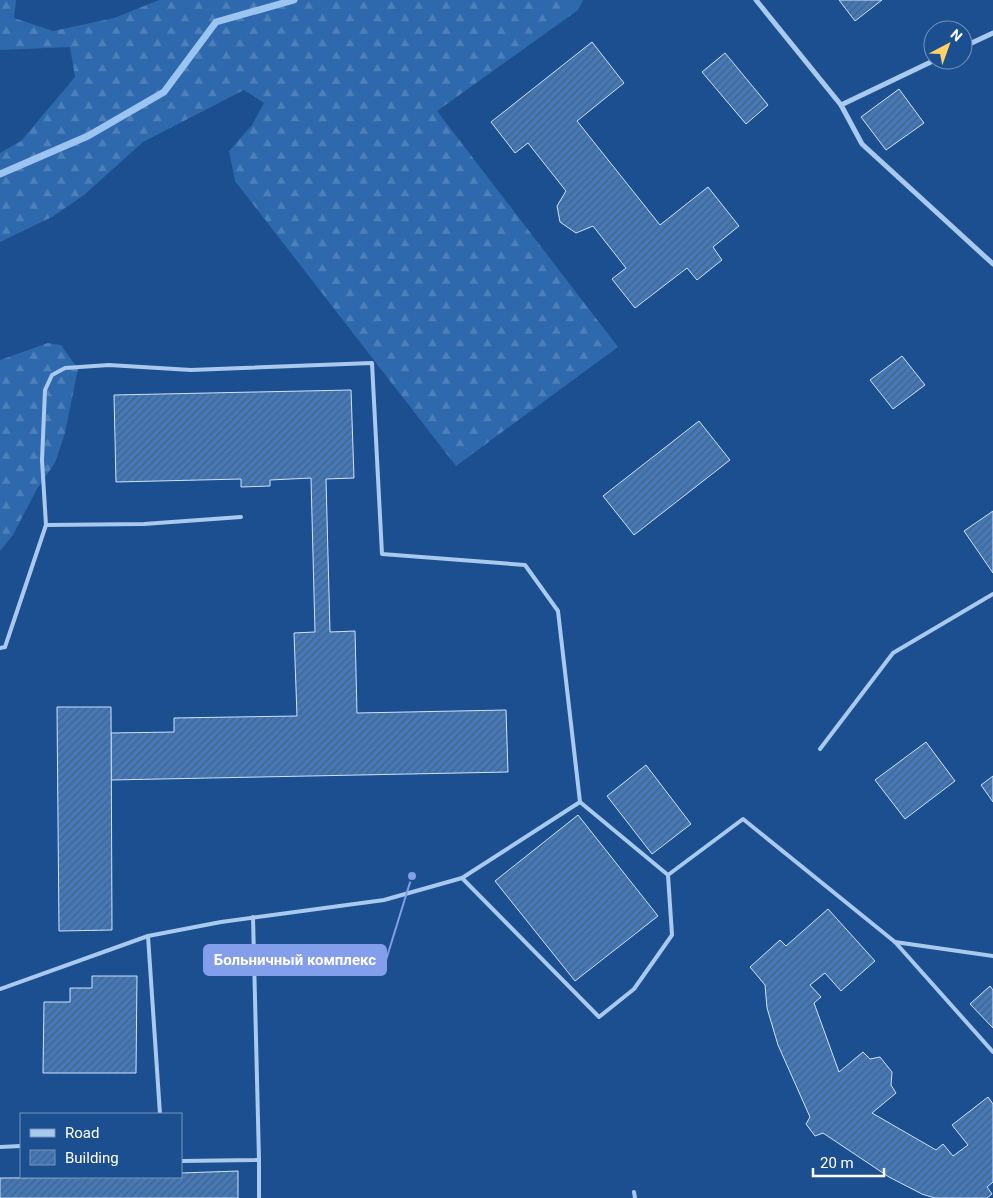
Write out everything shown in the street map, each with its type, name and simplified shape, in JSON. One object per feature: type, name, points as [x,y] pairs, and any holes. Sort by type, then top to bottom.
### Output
[{"type":"street","points":[[756,0],[841,105],[862,144],[993,264]]},
{"type":"street","points":[[973,42],[993,33]]},
{"type":"street","points":[[841,105],[923,66]]},
{"type":"lane","points":[[0,648],[5,647],[46,525],[42,460],[45,390],[52,375],[65,368],[109,366],[190,370],[372,363],[382,554],[525,566],[558,611],[580,802],[668,876],[672,934],[634,988],[599,1017],[462,878]]},
{"type":"lane","points":[[46,525],[144,524],[241,517]]},
{"type":"lane","points":[[820,749],[893,652],[993,594]]},
{"type":"lane","points":[[0,989],[148,936],[252,918],[384,900],[462,878],[580,802]]},
{"type":"lane","points":[[668,876],[743,818],[895,942],[993,1052]]},
{"type":"lane","points":[[252,918],[259,1197]]},
{"type":"lane","points":[[148,936],[160,1113]]},
{"type":"lane","points":[[895,942],[993,956]]},
{"type":"lane","points":[[0,1147],[20,1146]]},
{"type":"lane","points":[[182,1161],[259,1160]]},
{"type":"lane","points":[[634,1192],[635,1198]]},
{"type":"green space","points":[[0,0],[16,0],[14,18],[53,31],[114,18],[159,0],[583,0],[578,10],[437,111],[618,347],[456,466],[235,181],[229,151],[252,125],[264,103],[244,90],[143,142],[84,195],[52,217],[0,242],[0,153],[21,141],[75,77],[70,47],[0,50]]},
{"type":"green space","points":[[48,343],[61,345],[78,369],[65,433],[55,463],[37,489],[13,535],[0,551],[0,360]]},
{"type":"building","points":[[839,0],[882,0],[855,21]]},
{"type":"building","points":[[592,42],[624,83],[577,121],[660,225],[708,187],[739,226],[713,247],[722,260],[697,280],[687,268],[635,308],[612,279],[626,268],[593,226],[576,233],[560,222],[557,206],[566,191],[528,143],[515,153],[491,122]]},
{"type":"building","points":[[725,53],[768,105],[746,124],[702,72]]},
{"type":"building","points":[[899,89],[924,123],[886,150],[861,117]]},
{"type":"building","points":[[902,356],[925,385],[893,409],[870,380]]},
{"type":"building","points":[[351,390],[354,478],[326,479],[330,632],[355,631],[357,713],[506,710],[508,772],[111,780],[111,733],[174,732],[174,718],[297,716],[294,633],[315,632],[311,478],[270,480],[270,486],[241,487],[241,479],[116,482],[114,395]]},
{"type":"building","points":[[699,421],[730,460],[634,535],[603,496]]},
{"type":"building","points":[[993,511],[993,573],[964,531]]},
{"type":"building","points":[[57,707],[111,707],[112,930],[59,931]]},
{"type":"building","points":[[926,742],[955,781],[905,819],[875,780]]},
{"type":"building","points":[[646,765],[691,824],[652,854],[607,796]]},
{"type":"building","points":[[993,776],[993,802],[981,785]]},
{"type":"building","points":[[578,815],[658,916],[575,981],[495,881]]},
{"type":"building","points":[[828,909],[875,961],[841,991],[825,973],[810,985],[821,997],[814,1003],[839,1072],[863,1052],[870,1059],[880,1057],[892,1072],[891,1085],[896,1093],[872,1113],[936,1150],[943,1144],[953,1156],[968,1145],[952,1125],[988,1097],[993,1104],[993,1182],[987,1187],[992,1194],[987,1198],[935,1198],[922,1194],[889,1177],[823,1133],[815,1136],[806,1124],[810,1117],[778,1045],[767,1008],[765,985],[750,967],[780,940],[786,946]]},
{"type":"building","points":[[92,976],[137,976],[136,1073],[43,1073],[44,1002],[70,1002],[70,988],[92,988]]},
{"type":"building","points":[[990,986],[993,990],[993,1028],[970,1004]]},
{"type":"building","points":[[238,1171],[238,1198],[0,1198],[0,1178],[182,1178],[182,1173]]},
{"type":"waterway","points":[[0,174],[88,136],[164,92],[216,22],[294,0]]},
{"type":"place","name":"Больничный комплекс","points":[[412,876]]}]
